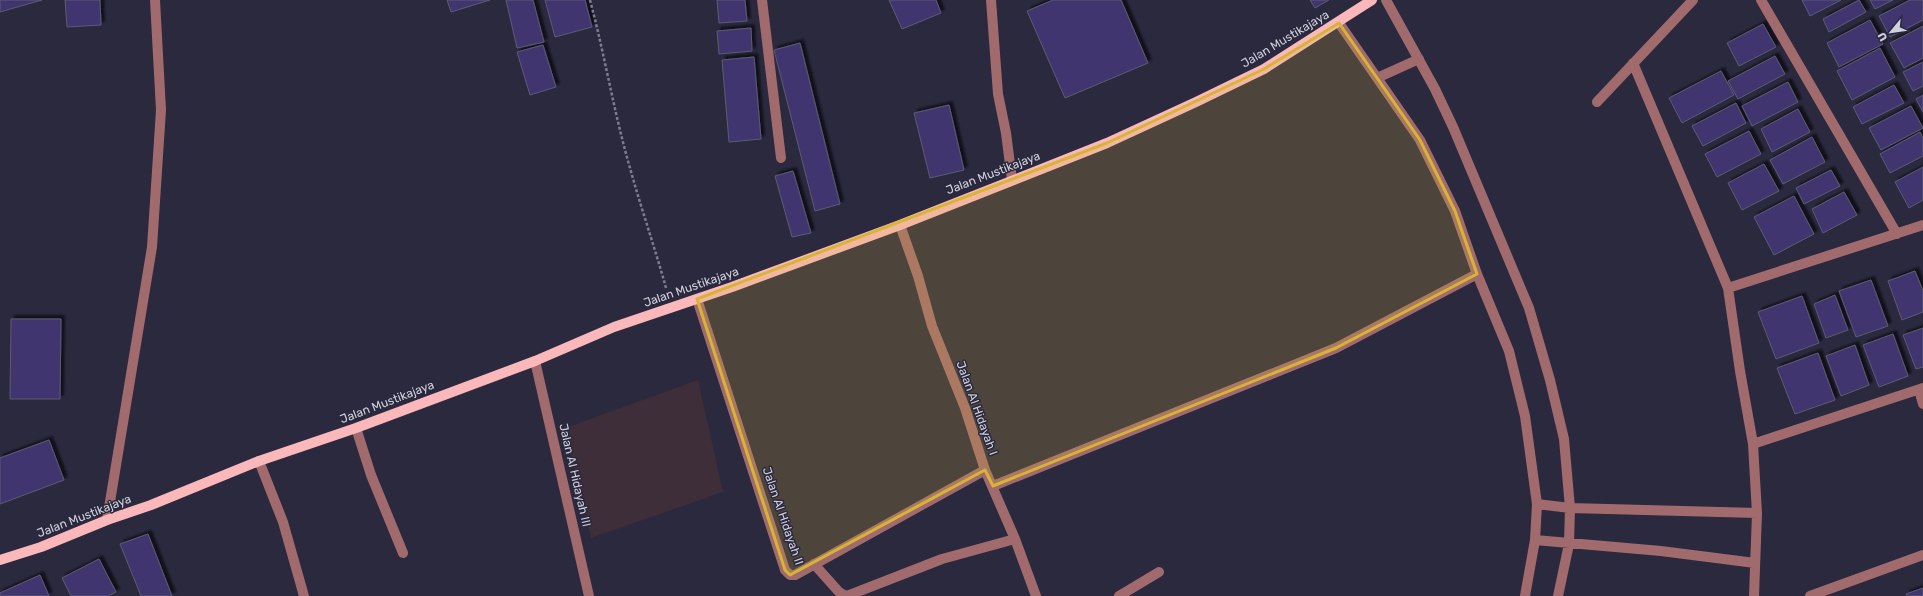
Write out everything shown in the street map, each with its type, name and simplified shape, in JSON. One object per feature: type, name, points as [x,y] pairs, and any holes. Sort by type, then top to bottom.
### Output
[{"type":"main road","name":"Jalan Mustikajaya","points":[[0,560],[41,547],[107,520],[198,487],[259,461],[356,428],[535,361],[614,327],[697,299],[900,225],[1107,143],[1264,69],[1372,0]]},
{"type":"street","points":[[107,520],[152,247],[161,110],[155,0]]},
{"type":"street","points":[[762,0],[781,158]]},
{"type":"street","points":[[990,0],[998,94],[1006,133],[1012,180]]},
{"type":"street","points":[[1386,0],[1419,59],[1453,127],[1529,308],[1550,380],[1564,439],[1570,508],[1569,544],[1558,596]]},
{"type":"street","points":[[1598,102],[1693,0]]},
{"type":"street","points":[[1762,0],[1897,234]]},
{"type":"street","points":[[1338,23],[1420,140],[1455,211],[1477,274],[1509,351],[1525,416],[1537,504],[1535,540],[1525,596]]},
{"type":"street","points":[[1377,78],[1419,59]]},
{"type":"street","points":[[1633,63],[1728,288],[1740,371],[1753,444],[1756,513],[1754,596]]},
{"type":"street","name":"Jalan Al Hidayah I","points":[[900,225],[918,276],[932,326],[964,408],[985,470],[1015,538],[1036,596]]},
{"type":"street","points":[[1728,288],[1923,225]]},
{"type":"street","points":[[993,486],[1336,348],[1477,274]]},
{"type":"street","name":"Jalan Al Hidayah II","points":[[697,299],[785,570],[790,575],[795,575],[985,470]]},
{"type":"street","name":"Jalan Al Hidayah III","points":[[535,361],[589,596]]},
{"type":"street","points":[[1753,444],[1921,389],[1923,404]]},
{"type":"street","points":[[356,428],[371,474],[403,553]]},
{"type":"street","points":[[259,461],[283,522],[304,596]]},
{"type":"street","points":[[1537,504],[1570,508],[1756,513]]},
{"type":"street","points":[[814,564],[839,592],[847,596],[942,559],[1015,538]]},
{"type":"street","points":[[1535,540],[1660,551],[1755,563]]},
{"type":"street","points":[[1810,596],[1923,555]]},
{"type":"street","points":[[1119,596],[1159,572]]},
{"type":"path","points":[[590,0],[603,49],[614,105],[630,169],[672,307]]},
{"type":"highlighted area","points":[[1339,23],[1420,140],[1455,211],[1477,274],[1336,348],[993,486],[985,470],[790,575],[785,570],[697,299],[1107,143],[1264,69]]},
{"type":"shaded area","points":[[698,380],[723,492],[591,538],[565,428]]},
{"type":"building","points":[[0,0],[42,0],[0,12]]},
{"type":"building","points":[[65,0],[100,0],[101,25],[67,27]]},
{"type":"building","points":[[447,0],[490,0],[451,12]]},
{"type":"building","points":[[506,0],[533,0],[544,42],[517,48]]},
{"type":"building","points":[[545,0],[585,0],[592,27],[555,37]]},
{"type":"building","points":[[717,0],[745,0],[747,21],[719,23]]},
{"type":"building","points":[[889,0],[936,0],[941,13],[902,29]]},
{"type":"building","points":[[1053,0],[1121,0],[1148,63],[1065,98],[1027,11]]},
{"type":"building","points":[[1310,0],[1329,0],[1315,8]]},
{"type":"building","points":[[1802,0],[1841,0],[1810,16]]},
{"type":"building","points":[[1859,0],[1866,12],[1829,32],[1823,19]]},
{"type":"building","points":[[1870,0],[1893,0],[1875,9]]},
{"type":"building","points":[[1910,0],[1923,0],[1923,20],[1890,37],[1879,16]]},
{"type":"building","points":[[1870,20],[1883,44],[1839,67],[1827,43]]},
{"type":"building","points":[[1763,24],[1776,47],[1739,66],[1727,43]]},
{"type":"building","points":[[1923,26],[1923,58],[1904,68],[1890,43]]},
{"type":"building","points":[[751,28],[752,51],[719,54],[717,31]]},
{"type":"building","points":[[800,43],[840,204],[815,211],[774,50]]},
{"type":"building","points":[[543,45],[556,87],[530,95],[517,52]]},
{"type":"building","points":[[1880,48],[1895,77],[1852,100],[1837,71]]},
{"type":"building","points":[[1775,56],[1785,74],[1738,99],[1728,81]]},
{"type":"building","points":[[754,57],[761,139],[729,142],[722,60]]},
{"type":"building","points":[[1923,62],[1923,86],[1913,91],[1903,72]]},
{"type":"building","points":[[1721,71],[1734,95],[1682,123],[1669,98]]},
{"type":"building","points":[[1788,82],[1798,102],[1752,126],[1742,106]]},
{"type":"building","points":[[1894,85],[1904,103],[1862,124],[1853,107]]},
{"type":"building","points":[[1923,95],[1923,112],[1916,99]]},
{"type":"building","points":[[1736,103],[1746,123],[1703,146],[1692,126]]},
{"type":"building","points":[[949,105],[964,170],[930,178],[914,113]]},
{"type":"building","points":[[1911,106],[1923,128],[1881,150],[1869,128]]},
{"type":"building","points":[[1798,109],[1810,132],[1772,152],[1761,129]]},
{"type":"building","points":[[1749,131],[1761,154],[1717,177],[1705,154]]},
{"type":"building","points":[[1920,132],[1923,138],[1923,156],[1890,173],[1880,154]]},
{"type":"building","points":[[1812,137],[1825,162],[1783,184],[1770,160]]},
{"type":"building","points":[[1764,164],[1779,191],[1742,210],[1728,183]]},
{"type":"building","points":[[1923,167],[1923,200],[1909,208],[1895,182]]},
{"type":"building","points":[[1831,170],[1840,186],[1804,204],[1796,188]]},
{"type":"building","points":[[793,171],[811,233],[792,237],[775,176]]},
{"type":"building","points":[[1844,192],[1857,215],[1823,233],[1812,209]]},
{"type":"building","points":[[1794,196],[1814,234],[1774,255],[1754,217]]},
{"type":"building","points":[[1915,271],[1923,291],[1923,312],[1902,320],[1888,281]]},
{"type":"building","points":[[1871,280],[1888,326],[1856,337],[1839,291]]},
{"type":"building","points":[[1835,295],[1848,330],[1826,338],[1814,304]]},
{"type":"building","points":[[1802,296],[1819,343],[1776,359],[1758,312]]},
{"type":"building","points":[[11,319],[61,319],[60,399],[10,399]]},
{"type":"building","points":[[1923,328],[1923,367],[1916,369],[1903,335]]},
{"type":"building","points":[[1893,334],[1908,376],[1879,387],[1863,345]]},
{"type":"building","points":[[1855,345],[1869,385],[1841,396],[1826,356]]},
{"type":"building","points":[[1818,353],[1835,400],[1795,414],[1777,368]]},
{"type":"building","points":[[49,440],[64,480],[0,504],[0,458]]},
{"type":"building","points":[[148,534],[172,596],[141,596],[120,544]]},
{"type":"building","points":[[99,559],[116,592],[108,596],[71,596],[62,578]]},
{"type":"building","points":[[40,575],[49,596],[0,596],[0,593]]},
{"type":"building","points":[[1923,588],[1923,596],[1907,596],[1906,594]]}]
